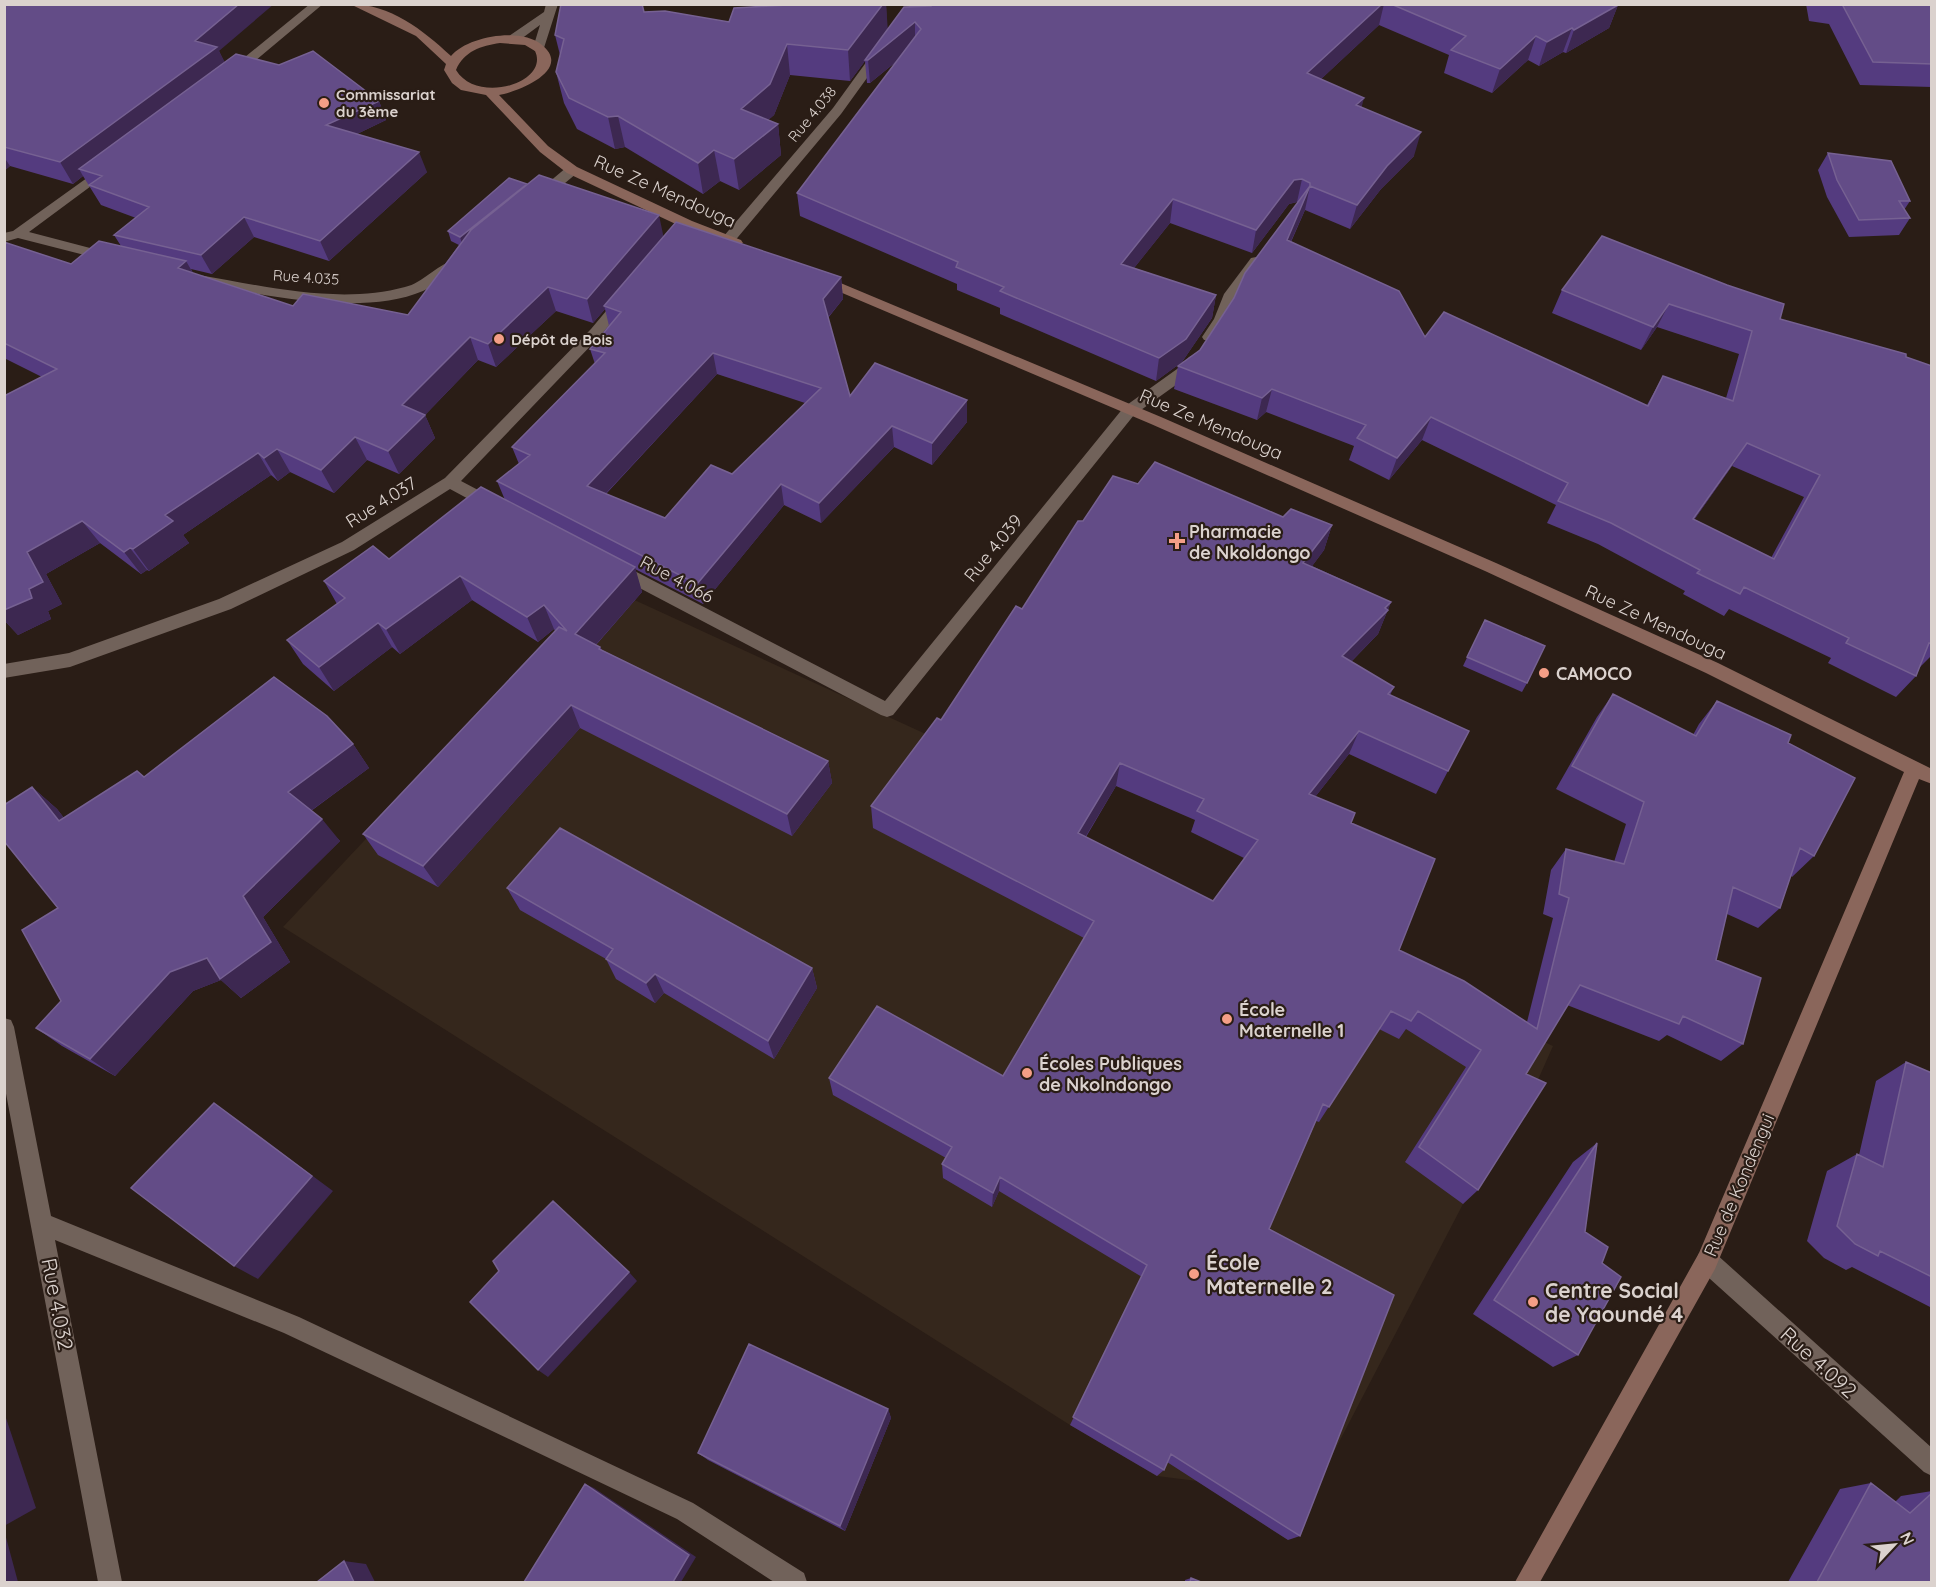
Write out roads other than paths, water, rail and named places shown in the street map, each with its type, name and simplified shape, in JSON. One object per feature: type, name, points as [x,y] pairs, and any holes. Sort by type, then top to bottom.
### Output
[{"type":"main road","points":[[355,4],[378,12],[420,34],[452,63]]},
{"type":"main road","points":[[513,39],[539,48],[544,57],[544,66],[537,76],[516,87],[490,92],[466,88],[458,83],[450,70],[457,56],[475,44],[487,40],[513,39]]},
{"type":"main road","name":"Rue Ze Mendouga","points":[[490,92],[544,149],[572,170],[683,229],[728,240],[750,250]]},
{"type":"main road","name":"Rue Ze Mendouga","points":[[806,273],[1258,464],[1550,594],[1714,670],[1923,773]]},
{"type":"main road","name":"Rue de Kondengui","points":[[1527,1582],[1707,1261],[1923,773]]},
{"type":"street","points":[[222,81],[318,4]]},
{"type":"street","points":[[513,39],[550,9]]},
{"type":"street","points":[[539,48],[550,9]]},
{"type":"street","name":"Rue 4.038","points":[[728,240],[837,111],[890,39]]},
{"type":"street","points":[[11,236],[120,157]]},
{"type":"street","points":[[533,202],[572,170]]},
{"type":"street","points":[[11,236],[126,261]]},
{"type":"street","name":"Rue 4.039","points":[[887,710],[1129,411],[1189,368],[1221,320],[1231,294],[1267,246]]},
{"type":"street","name":"Rue 4.035","points":[[181,275],[267,291],[355,297],[406,292],[435,279],[462,258]]},
{"type":"street","name":"Rue 4.037","points":[[4,671],[70,660],[225,604],[348,546],[450,482],[596,332],[634,287]]},
{"type":"street","points":[[450,482],[512,515]]},
{"type":"street","name":"Rue 4.066","points":[[606,563],[887,710]]},
{"type":"street","name":"Rue 4.032","points":[[4,1027],[110,1582]]},
{"type":"street","points":[[43,1224],[291,1325],[685,1511],[795,1582]]},
{"type":"street","name":"Rue 4.092","points":[[1707,1261],[1932,1464]]},
{"type":"place","name":"Commissariat du 3ème","points":[[324,103]]},
{"type":"place","name":"Dépôt de Bois","points":[[499,339]]},
{"type":"place","name":"Pharmacie de Nkoldongo","points":[[1177,541]]},
{"type":"place","name":"CAMOCO","points":[[1544,673]]},
{"type":"place","name":"École Maternelle 1","points":[[1227,1019]]},
{"type":"place","name":"Écoles Publiques de Nkolndongo","points":[[1027,1073]]},
{"type":"place","name":"École Maternelle 2","points":[[1194,1274]]},
{"type":"place","name":"Centre Social de Yaoundé 4","points":[[1533,1302]]}]
